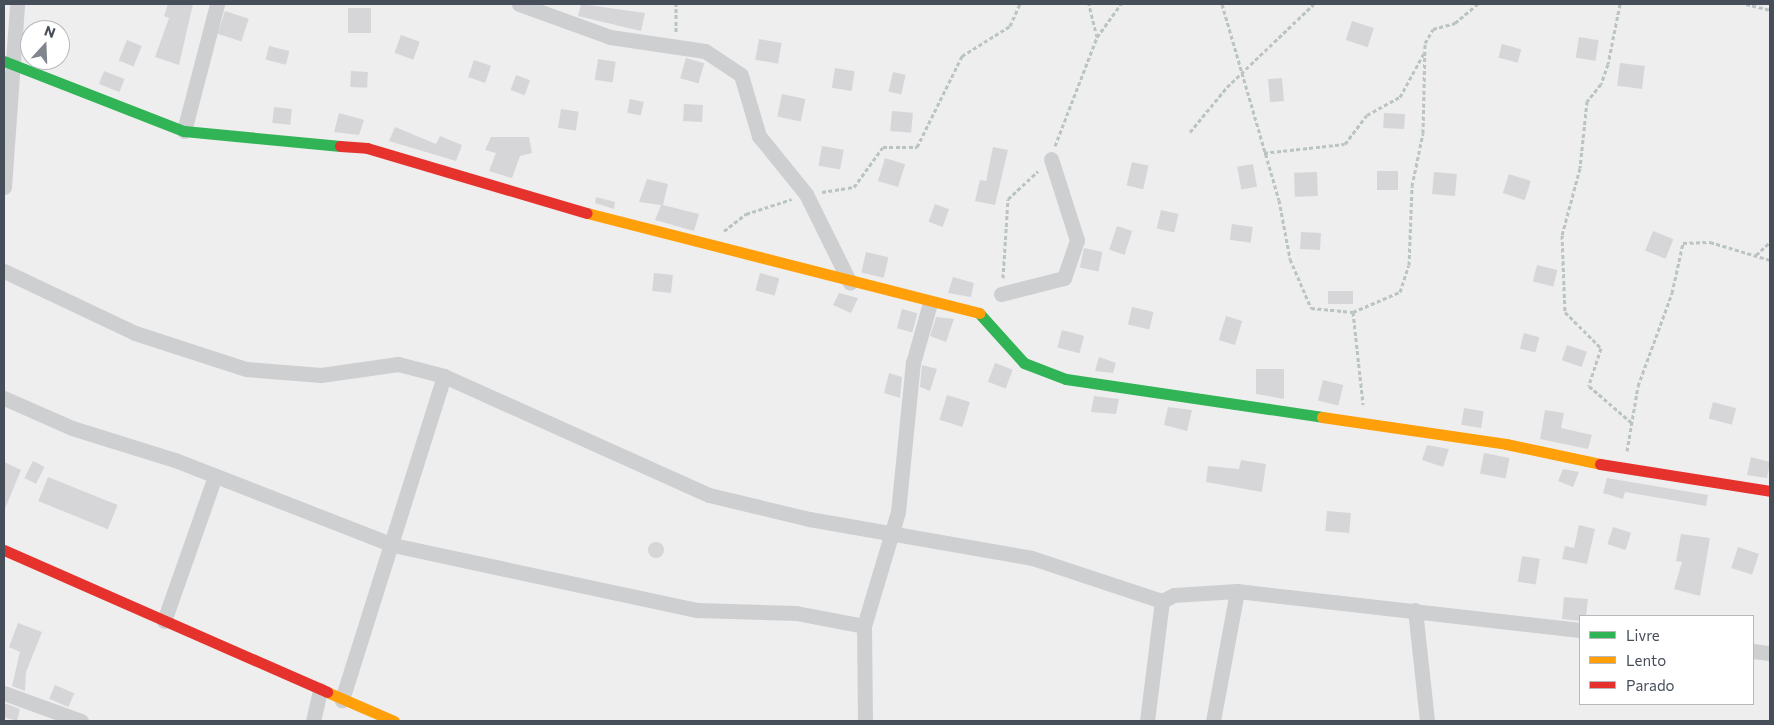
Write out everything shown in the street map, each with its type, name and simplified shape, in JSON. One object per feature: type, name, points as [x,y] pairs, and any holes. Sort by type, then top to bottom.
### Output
[{"type":"street","points":[[4,186],[8,63],[17,4]]},
{"type":"street","points":[[184,131],[217,4]]},
{"type":"street","points":[[519,4],[610,37],[705,51],[741,75],[759,136],[806,194],[850,284]]},
{"type":"street","points":[[8,63],[184,131],[367,148],[703,247],[930,303],[976,310],[1024,363],[1066,379],[1506,444],[1624,468],[1770,491]]},
{"type":"street","points":[[1001,294],[1064,278],[1077,240],[1051,159]]},
{"type":"street","points":[[4,271],[136,333],[246,369],[321,375],[398,364],[444,376],[709,495],[890,532],[1032,558],[1162,600],[1174,595],[1237,591],[1579,630]]},
{"type":"street","points":[[865,721],[864,626],[890,532],[898,512],[913,363],[930,303]]},
{"type":"street","points":[[342,700],[393,545],[444,376]]},
{"type":"street","points":[[4,398],[72,428],[215,476],[393,545],[697,610],[796,612],[864,626]]},
{"type":"street","points":[[164,621],[215,476]]},
{"type":"street","points":[[4,550],[342,700],[394,721]]},
{"type":"street","points":[[1214,721],[1237,591]]},
{"type":"street","points":[[1147,721],[1162,600]]},
{"type":"street","points":[[1415,610],[1428,721]]},
{"type":"street","points":[[1754,651],[1770,653]]},
{"type":"street","points":[[314,721],[320,690]]},
{"type":"street","points":[[4,693],[82,721]]},
{"type":"path","points":[[675,47],[676,4]]},
{"type":"path","points":[[703,247],[746,214],[806,194],[854,187],[883,147],[917,147],[962,56],[1010,26],[1020,4]]},
{"type":"path","points":[[1097,37],[1121,4]]},
{"type":"path","points":[[1222,4],[1240,76],[1264,153],[1290,258],[1311,308],[1353,312],[1400,292],[1410,265],[1412,186],[1423,134],[1425,50]]},
{"type":"path","points":[[1190,132],[1240,76],[1314,4]]},
{"type":"path","points":[[1264,153],[1345,144],[1367,115],[1400,97],[1425,50],[1433,29],[1454,23],[1478,4]]},
{"type":"path","points":[[1620,4],[1608,64],[1601,84],[1587,101],[1580,168],[1562,235],[1565,312],[1601,348],[1589,386],[1632,423]]},
{"type":"path","points":[[1746,4],[1770,10]]},
{"type":"path","points":[[1624,468],[1638,386],[1672,293],[1683,243],[1710,242],[1770,260]]},
{"type":"path","points":[[1756,255],[1770,242]]},
{"type":"path","points":[[1353,312],[1365,424]]},
{"type":"building","points":[[168,4],[193,4],[179,65],[155,57],[169,18],[164,16]]},
{"type":"building","points":[[581,4],[645,13],[641,31],[578,16]]},
{"type":"building","points":[[348,8],[371,8],[371,33],[348,33]]},
{"type":"building","points":[[225,11],[249,19],[241,42],[218,34]]},
{"type":"building","points":[[1352,21],[1374,28],[1368,47],[1346,40]]},
{"type":"building","points":[[401,35],[420,42],[413,60],[395,53]]},
{"type":"building","points":[[1579,37],[1599,40],[1595,61],[1576,58]]},
{"type":"building","points":[[759,39],[782,43],[778,64],[755,60]]},
{"type":"building","points":[[127,40],[142,46],[134,66],[119,60]]},
{"type":"building","points":[[1502,44],[1521,49],[1518,63],[1498,58]]},
{"type":"building","points":[[269,46],[289,51],[286,65],[266,60]]},
{"type":"building","points":[[686,58],[704,63],[698,83],[680,78]]},
{"type":"building","points":[[598,59],[616,62],[612,83],[595,80]]},
{"type":"building","points":[[474,60],[491,66],[485,83],[468,77]]},
{"type":"building","points":[[1620,63],[1645,66],[1642,89],[1617,86]]},
{"type":"building","points":[[835,68],[855,71],[852,91],[832,88]]},
{"type":"building","points":[[104,71],[125,79],[120,92],[99,84]]},
{"type":"building","points":[[351,71],[368,72],[367,88],[350,87]]},
{"type":"building","points":[[893,72],[906,75],[901,94],[889,91]]},
{"type":"building","points":[[516,75],[530,80],[525,95],[511,90]]},
{"type":"building","points":[[1282,78],[1284,101],[1270,102],[1268,79]]},
{"type":"building","points":[[782,94],[805,99],[801,121],[777,116]]},
{"type":"building","points":[[630,99],[644,102],[641,116],[627,113]]},
{"type":"building","points":[[684,104],[703,105],[702,122],[683,121]]},
{"type":"building","points":[[274,107],[292,109],[290,125],[272,123]]},
{"type":"building","points":[[561,109],[579,112],[576,131],[558,128]]},
{"type":"building","points":[[892,111],[913,113],[911,133],[890,131]]},
{"type":"building","points":[[339,113],[364,120],[359,135],[334,132]]},
{"type":"building","points":[[1384,113],[1405,114],[1404,129],[1383,128]]},
{"type":"building","points":[[395,127],[436,144],[440,136],[462,145],[456,161],[389,141]]},
{"type":"building","points":[[491,137],[529,137],[532,153],[520,156],[512,178],[489,171],[496,153],[485,150]]},
{"type":"building","points":[[822,146],[844,150],[840,170],[819,166]]},
{"type":"building","points":[[993,147],[1008,150],[995,205],[975,201],[980,180],[986,181]]},
{"type":"building","points":[[885,158],[905,164],[898,187],[878,181]]},
{"type":"building","points":[[1132,162],[1149,166],[1143,189],[1127,185]]},
{"type":"building","points":[[1253,164],[1257,187],[1241,189],[1237,167]]},
{"type":"building","points":[[1377,171],[1398,171],[1398,190],[1377,190]]},
{"type":"building","points":[[1317,172],[1318,196],[1295,197],[1294,173]]},
{"type":"building","points":[[1434,172],[1457,174],[1455,196],[1432,194]]},
{"type":"building","points":[[1509,174],[1531,181],[1525,200],[1503,193]]},
{"type":"building","points":[[647,179],[668,184],[663,205],[699,214],[694,231],[655,220],[661,205],[639,202]]},
{"type":"building","points":[[596,197],[615,202],[614,209],[595,203]]},
{"type":"building","points":[[935,204],[949,209],[943,227],[929,222]]},
{"type":"building","points":[[1161,210],[1179,214],[1174,233],[1157,229]]},
{"type":"building","points":[[1232,224],[1253,227],[1251,243],[1230,240]]},
{"type":"building","points":[[1117,226],[1132,231],[1124,255],[1109,250]]},
{"type":"building","points":[[1653,231],[1673,239],[1666,259],[1645,250]]},
{"type":"building","points":[[1301,232],[1321,233],[1320,250],[1300,249]]},
{"type":"building","points":[[1084,248],[1103,252],[1098,272],[1080,268]]},
{"type":"building","points":[[866,252],[888,257],[884,278],[861,272]]},
{"type":"building","points":[[1537,265],[1557,270],[1553,287],[1533,281]]},
{"type":"building","points":[[654,273],[673,275],[671,293],[652,291]]},
{"type":"building","points":[[760,273],[779,278],[775,296],[755,290]]},
{"type":"building","points":[[953,277],[974,283],[971,297],[948,293]]},
{"type":"building","points":[[1328,291],[1353,291],[1353,304],[1328,304]]},
{"type":"building","points":[[839,293],[858,298],[851,313],[833,305]]},
{"type":"building","points":[[1132,307],[1153,312],[1149,329],[1128,325]]},
{"type":"building","points":[[902,309],[917,313],[912,332],[897,328]]},
{"type":"building","points":[[1226,316],[1242,321],[1235,345],[1219,340]]},
{"type":"building","points":[[936,317],[954,319],[946,342],[930,336]]},
{"type":"building","points":[[1062,330],[1084,336],[1080,353],[1057,347]]},
{"type":"building","points":[[1524,333],[1539,337],[1535,353],[1520,348]]},
{"type":"building","points":[[1567,345],[1587,352],[1582,367],[1562,360]]},
{"type":"building","points":[[1099,357],[1116,363],[1113,373],[1095,371]]},
{"type":"building","points":[[995,363],[1013,370],[1006,388],[988,382]]},
{"type":"building","points":[[922,365],[937,369],[930,391],[920,387]]},
{"type":"building","points":[[1256,369],[1284,369],[1284,399],[1256,394]]},
{"type":"building","points":[[889,373],[902,377],[900,398],[884,393]]},
{"type":"building","points":[[1323,380],[1343,385],[1338,405],[1318,400]]},
{"type":"building","points":[[947,395],[970,402],[962,427],[939,420]]},
{"type":"building","points":[[1094,396],[1119,399],[1116,414],[1091,412]]},
{"type":"building","points":[[1713,402],[1736,408],[1732,425],[1709,418]]},
{"type":"building","points":[[1168,407],[1192,410],[1187,431],[1164,425]]},
{"type":"building","points":[[1464,408],[1484,411],[1481,428],[1461,425]]},
{"type":"building","points":[[1545,410],[1564,413],[1561,428],[1592,435],[1588,449],[1540,439]]},
{"type":"building","points":[[1427,445],[1449,449],[1443,467],[1422,460]]},
{"type":"building","points":[[1484,453],[1510,458],[1506,479],[1480,474]]},
{"type":"building","points":[[1751,457],[1770,462],[1767,478],[1747,475]]},
{"type":"building","points":[[1241,460],[1266,464],[1262,492],[1206,482],[1208,466],[1239,469]]},
{"type":"building","points":[[33,461],[45,467],[36,484],[24,478]]},
{"type":"building","points":[[4,462],[21,470],[4,511]]},
{"type":"building","points":[[1563,469],[1579,472],[1573,487],[1558,481]]},
{"type":"building","points":[[48,477],[118,505],[108,529],[38,501]]},
{"type":"building","points":[[1607,478],[1708,495],[1706,506],[1625,492],[1623,499],[1603,493]]},
{"type":"building","points":[[1327,511],[1351,513],[1349,533],[1325,531]]},
{"type":"building","points":[[1579,525],[1595,529],[1587,564],[1562,559],[1565,546],[1574,548]]},
{"type":"building","points":[[1613,527],[1631,533],[1626,550],[1607,544]]},
{"type":"building","points":[[1681,534],[1710,538],[1700,596],[1674,589],[1682,562],[1676,561]]},
{"type":"building","points":[[656,542],[662,544],[664,550],[662,556],[656,558],[650,556],[648,550],[650,544]]},
{"type":"building","points":[[1738,547],[1759,554],[1752,575],[1731,568]]},
{"type":"building","points":[[1522,556],[1540,559],[1536,584],[1518,582]]},
{"type":"building","points":[[1564,597],[1588,599],[1586,615],[1579,615],[1579,621],[1562,619]]},
{"type":"building","points":[[18,623],[42,632],[26,672],[25,691],[12,686],[20,652],[9,647]]},
{"type":"building","points":[[55,685],[74,693],[68,707],[49,699]]},
{"type":"building","points":[[4,703],[20,709],[17,721],[4,717]]},
{"type":"traffic: fast","points":[[4,61],[184,131],[340,146]]},
{"type":"traffic: fast","points":[[979,313],[1024,363],[1066,379],[1322,417]]},
{"type":"traffic: slow","points":[[587,213],[979,313]]},
{"type":"traffic: slow","points":[[1322,417],[1506,444],[1600,464]]},
{"type":"traffic: slow","points":[[327,692],[394,721]]},
{"type":"traffic: jam","points":[[340,146],[367,148],[587,213]]},
{"type":"traffic: jam","points":[[1600,464],[1770,491]]},
{"type":"traffic: jam","points":[[4,550],[327,692]]}]
